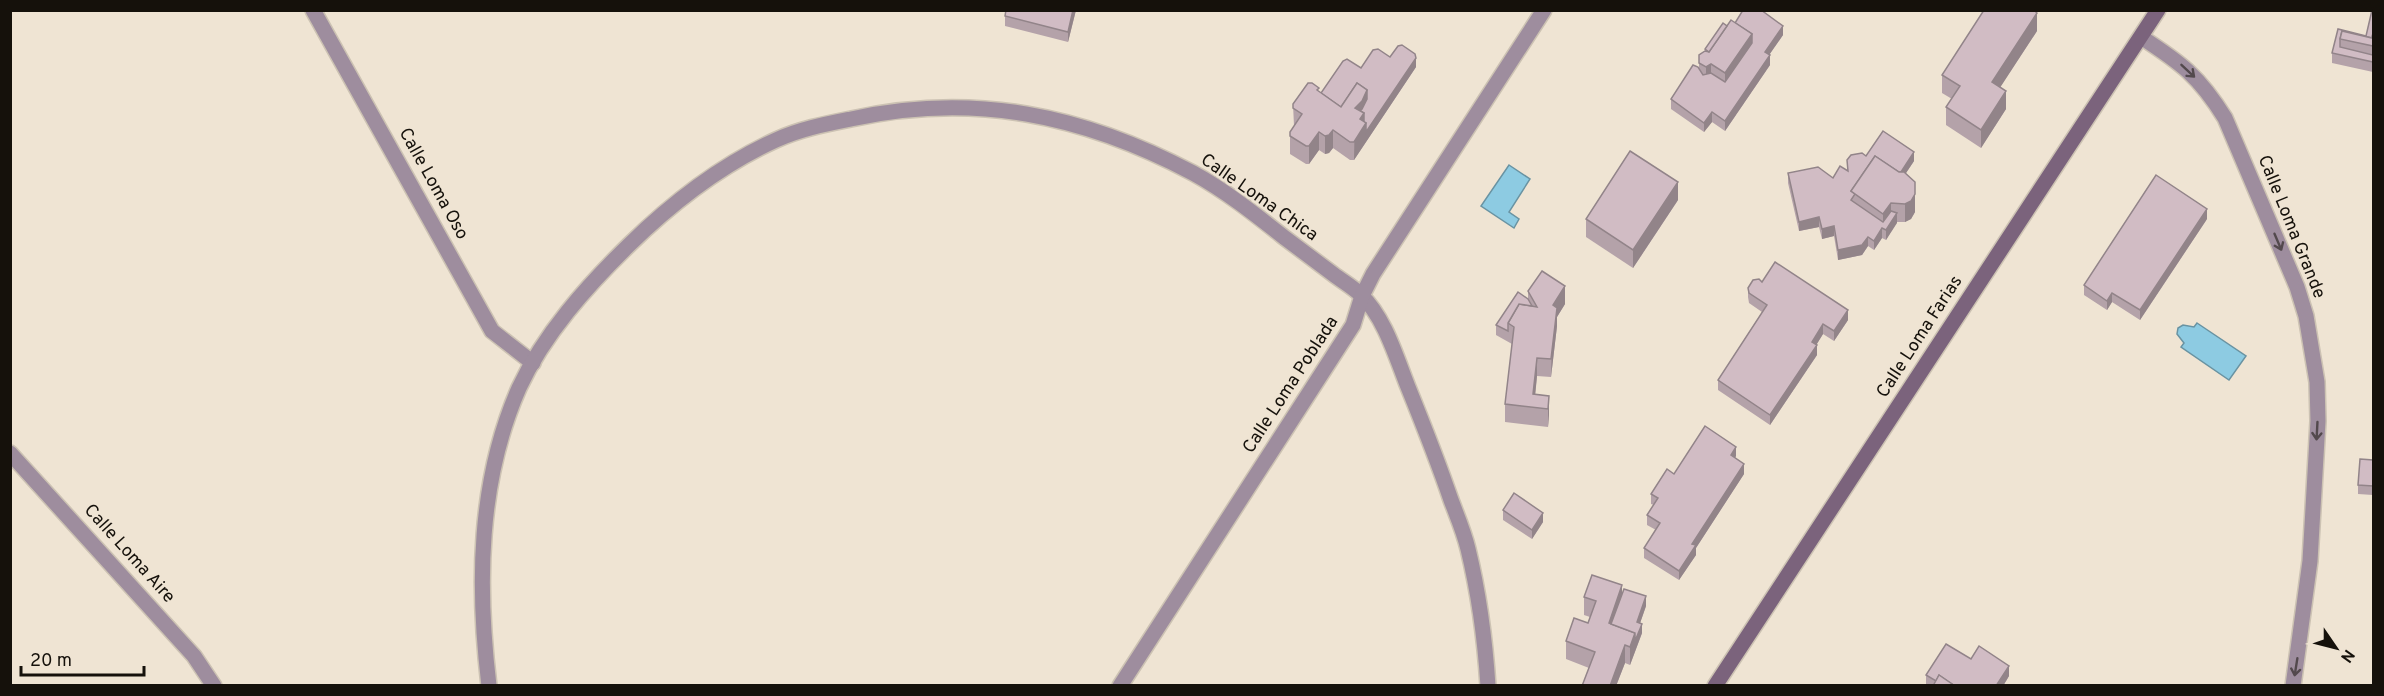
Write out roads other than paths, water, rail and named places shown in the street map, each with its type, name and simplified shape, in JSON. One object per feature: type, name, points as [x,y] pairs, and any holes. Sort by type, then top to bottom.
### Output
[{"type":"main road","name":"Calle Loma Farias","points":[[1715,686],[2158,10]]},
{"type":"street","name":"Calle Loma Oso","points":[[314,10],[492,331],[533,363]]},
{"type":"street","name":"Calle Loma Poblada","points":[[1120,686],[1353,325],[1362,296],[1373,274],[1544,10]]},
{"type":"street","name":"Calle Loma Grande","points":[[2141,37],[2191,72],[2225,118],[2297,287],[2306,316],[2317,382],[2318,421],[2310,561],[2293,686]]},
{"type":"street","name":"Calle Loma Chica","points":[[489,686],[482,586],[486,512],[494,457],[517,394],[533,363],[566,315],[617,256],[648,227],[705,179],[743,157],[789,135],[871,114],[970,107],[1059,119],[1132,144],[1197,176],[1232,198],[1362,296],[1381,326],[1396,357],[1433,447],[1467,546],[1485,632],[1488,686]]},
{"type":"street","name":"Calle Loma Aire","points":[[10,453],[194,656],[214,686]]},
{"type":"water","points":[[1509,165],[1530,179],[1509,212],[1519,219],[1514,228],[1481,206]]},
{"type":"water","points":[[2197,323],[2246,356],[2229,380],[2181,347],[2184,343],[2177,334],[2178,328],[2183,325],[2194,327]]}]
